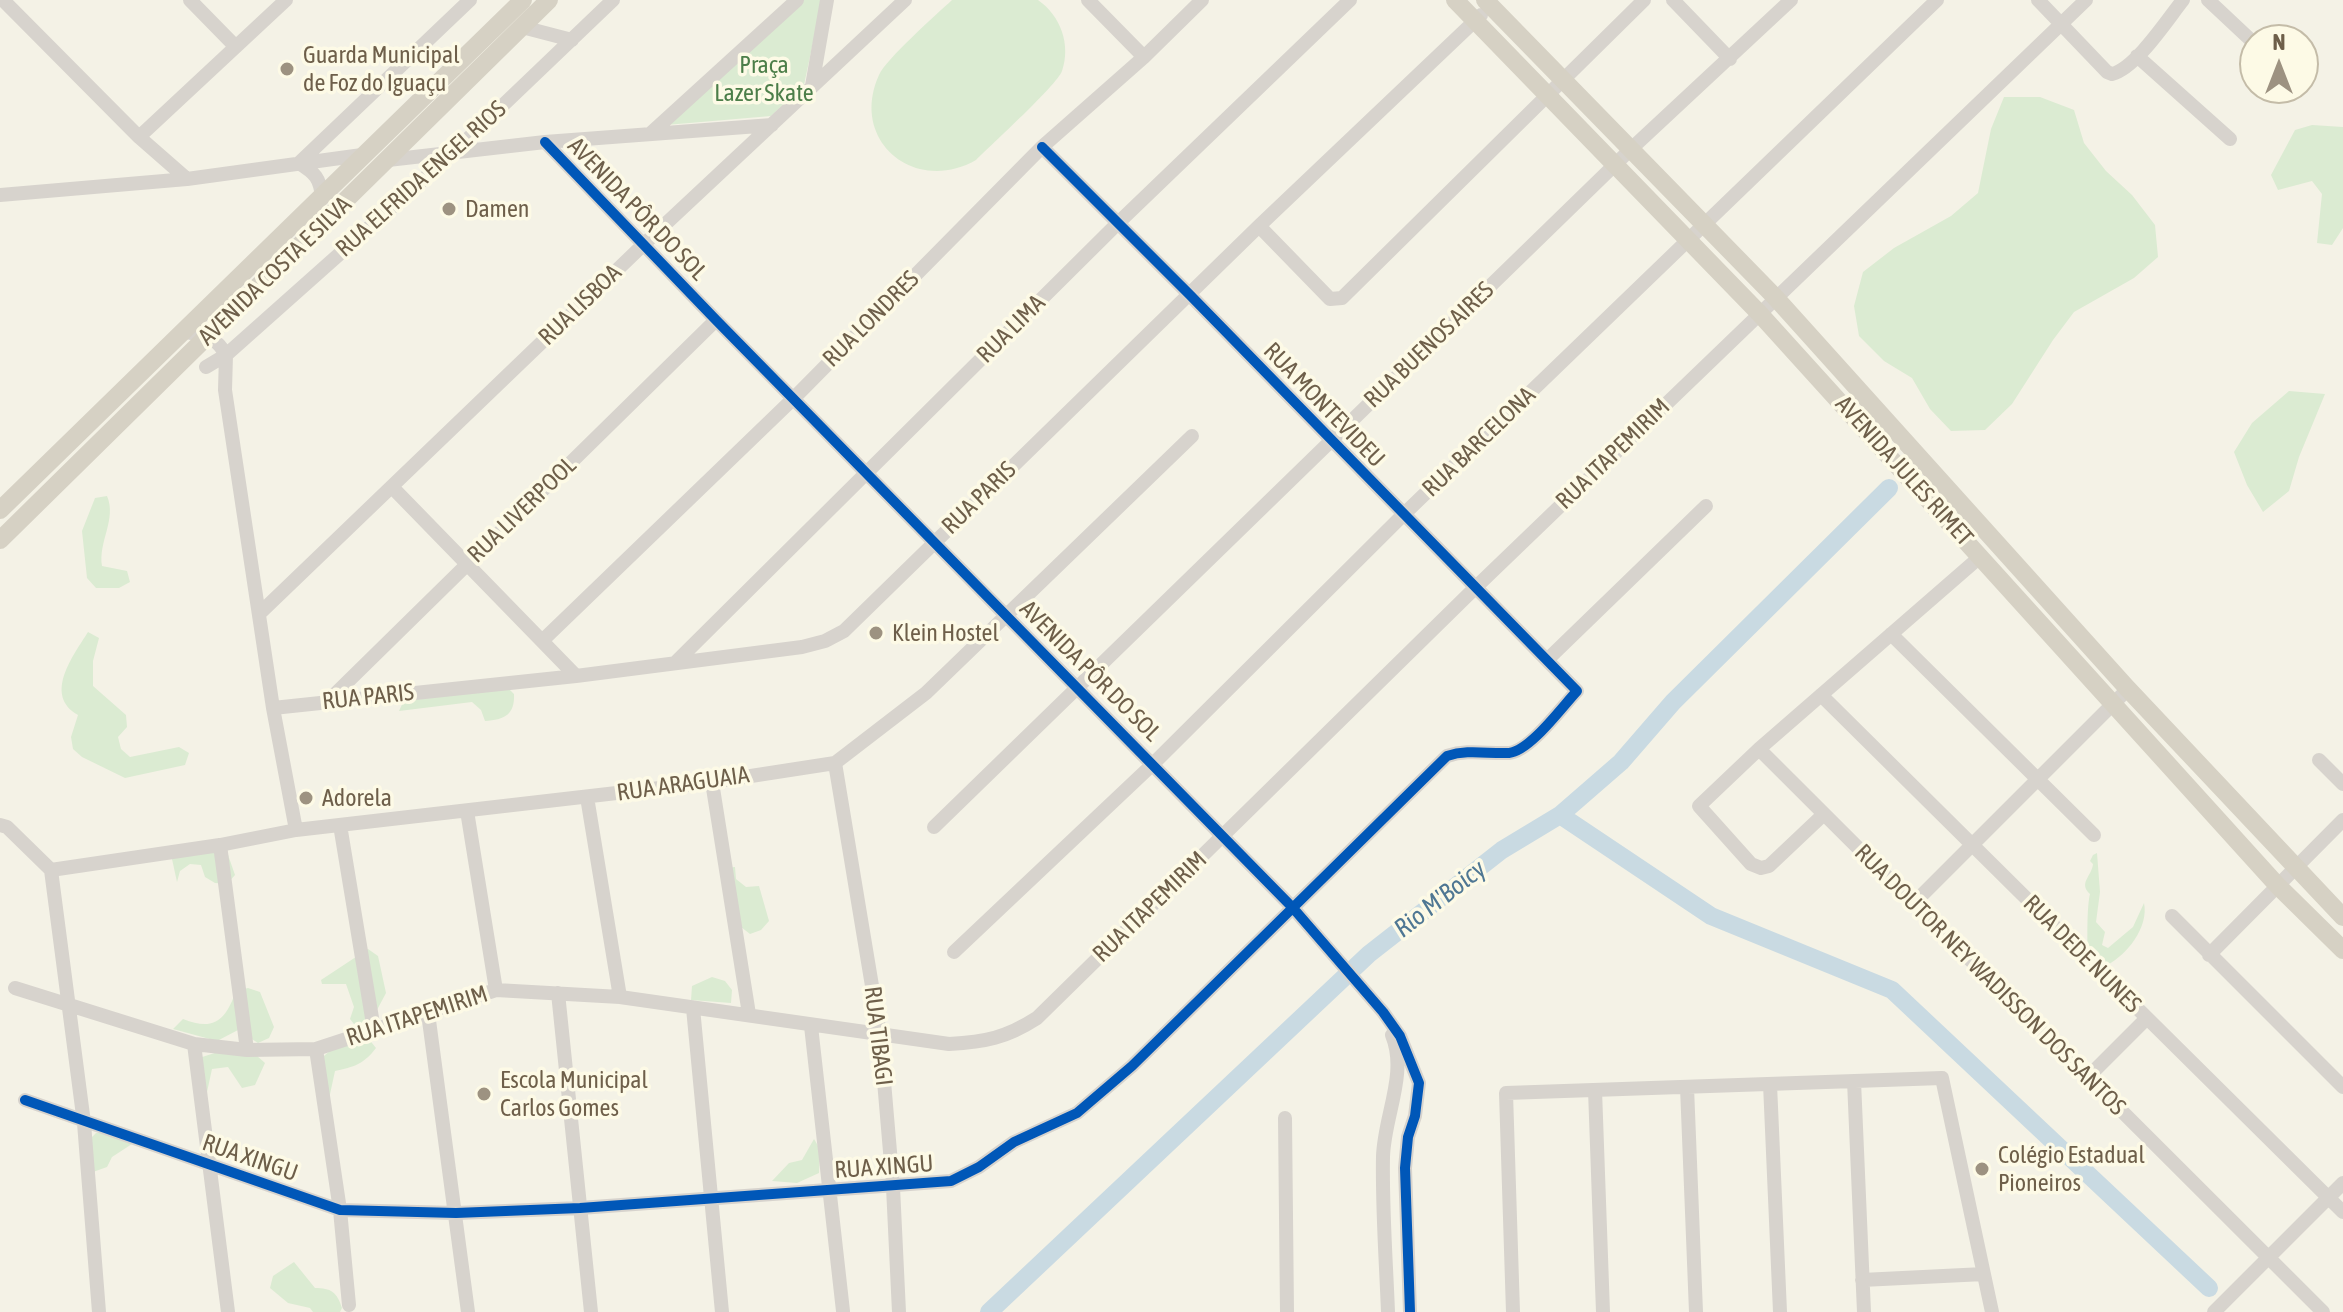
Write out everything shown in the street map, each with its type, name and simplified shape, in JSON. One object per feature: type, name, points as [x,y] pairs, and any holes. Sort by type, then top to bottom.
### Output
[{"type":"main road","name":"AVENIDA COSTA E SILVA","points":[[0,510],[523,0]]},
{"type":"main road","name":"AVENIDA COSTA E SILVA","points":[[0,540],[549,0]]},
{"type":"main road","name":"AVENIDA JULES RIMET","points":[[1455,0],[1759,313],[2278,886],[2343,950]]},
{"type":"main road","name":"AVENIDA JULES RIMET","points":[[1491,2],[1775,297],[2128,689],[2343,917]]},
{"type":"street","points":[[3,0],[139,137],[187,179]]},
{"type":"street","points":[[190,0],[235,46]]},
{"type":"street","points":[[139,137],[286,0]]},
{"type":"street","points":[[299,163],[470,0]]},
{"type":"street","name":"RUA ELFRIDA ENGEL RIOS","points":[[206,367],[226,355],[454,152],[613,0]]},
{"type":"street","points":[[650,134],[797,0]]},
{"type":"street","points":[[812,86],[827,0]]},
{"type":"street","name":"RUA LISBOA","points":[[259,614],[643,245],[905,0]]},
{"type":"street","points":[[1088,0],[1144,57]]},
{"type":"street","name":"RUA LONDRES","points":[[542,641],[794,398],[1042,147],[1144,57],[1202,0]]},
{"type":"street","name":"RUA LIMA","points":[[676,662],[1117,224],[1350,0]]},
{"type":"street","points":[[1259,226],[1330,299],[1342,298],[1644,0]]},
{"type":"street","points":[[1673,0],[1730,59]]},
{"type":"street","name":"RUA BUENOS AIRES","points":[[934,827],[1615,164],[1791,0]]},
{"type":"street","name":"RUA BARCELONA","points":[[954,952],[1153,764],[1403,515],[1937,0]]},
{"type":"street","points":[[2038,0],[2112,74],[2123,70],[2137,56],[2183,0]]},
{"type":"street","name":"RUA ITAPEMIRIM","points":[[15,988],[194,1044],[247,1050],[316,1049],[496,990],[620,997],[949,1044],[981,1042],[1012,1033],[1037,1018],[1476,587],[2086,0]]},
{"type":"street","points":[[2208,0],[2239,29]]},
{"type":"street","name":"RUA PARIS","points":[[273,708],[576,676],[802,647],[825,641],[844,631],[1259,226],[1476,21],[1491,2]]},
{"type":"street","points":[[522,27],[572,40]]},
{"type":"street","points":[[2137,56],[2230,139]]},
{"type":"street","points":[[388,160],[545,142],[772,125]]},
{"type":"street","points":[[419,129],[427,147],[454,152]]},
{"type":"street","name":"AVENIDA PÔR DO SOL","points":[[545,142],[1293,908],[1383,1012],[1400,1036],[1419,1083]]},
{"type":"street","name":"RUA MONTEVIDEU","points":[[1042,147],[1577,691]]},
{"type":"street","points":[[0,195],[187,179],[362,155]]},
{"type":"street","points":[[299,163],[320,180],[322,197]]},
{"type":"street","name":"RUA LIVERPOOL","points":[[328,701],[716,320]]},
{"type":"street","points":[[225,390],[193,351],[185,332],[210,335],[226,355],[225,390],[273,708],[296,830]]},
{"type":"street","name":"RUA ARAGUAIA","points":[[51,870],[220,845],[296,830],[712,782],[835,763],[926,693],[1192,436]]},
{"type":"street","points":[[392,487],[576,676]]},
{"type":"street","points":[[1547,660],[1706,506]]},
{"type":"street","points":[[1824,814],[1769,866],[1761,868],[1751,864],[1699,806],[1759,749],[1981,556]]},
{"type":"street","points":[[1891,634],[2094,835]]},
{"type":"street","points":[[1914,903],[2128,689]]},
{"type":"street","name":"RUA XINGU","points":[[25,1100],[340,1210],[456,1213],[580,1208],[938,1184],[964,1176],[1014,1142],[1077,1113],[1132,1066],[1447,756],[1462,751],[1511,753],[1524,748],[1577,691]]},
{"type":"street","name":"RUA DEDE NUNES","points":[[1821,695],[2343,1212]]},
{"type":"street","name":"RUA DOUTOR NEY WADISSON DOS SANTOS","points":[[1759,749],[2323,1312]]},
{"type":"street","points":[[2319,760],[2343,784]]},
{"type":"street","name":"RUA TIBAGI","points":[[835,763],[880,1034],[893,1187],[899,1312]]},
{"type":"street","points":[[712,782],[749,1014]]},
{"type":"street","points":[[587,797],[620,997]]},
{"type":"street","points":[[467,811],[496,990]]},
{"type":"street","points":[[2209,955],[2343,820]]},
{"type":"street","points":[[0,825],[7,827],[51,870],[84,1123],[99,1312]]},
{"type":"street","points":[[340,825],[374,1030]]},
{"type":"street","points":[[220,845],[247,1050]]},
{"type":"street","points":[[2172,916],[2343,1087]]},
{"type":"street","points":[[558,993],[591,1312]]},
{"type":"street","points":[[693,1008],[722,1312]]},
{"type":"street","name":"AVENIDA PÔR DO SOL","points":[[1383,1012],[1396,1044],[1398,1060],[1384,1132],[1388,1312]]},
{"type":"street","points":[[428,1013],[468,1312]]},
{"type":"street","points":[[2088,1077],[2147,1018]]},
{"type":"street","points":[[811,1026],[843,1311]]},
{"type":"street","points":[[194,1044],[228,1312]]},
{"type":"street","points":[[316,1049],[340,1210],[349,1305]]},
{"type":"street","points":[[1513,1312],[1506,1093],[1942,1078],[1992,1312]]},
{"type":"street","points":[[1854,1081],[1864,1312]]},
{"type":"street","points":[[1395,1088],[1407,1083],[1419,1083],[1405,1168],[1410,1312]]},
{"type":"street","points":[[1770,1084],[1780,1312]]},
{"type":"street","points":[[1687,1087],[1696,1312]]},
{"type":"street","points":[[1595,1090],[1603,1312]]},
{"type":"street","points":[[1285,1118],[1287,1312]]},
{"type":"street","points":[[1384,1132],[1391,1136],[1408,1137]]},
{"type":"street","points":[[2214,1312],[2343,1183]]},
{"type":"street","points":[[1862,1280],[1984,1274]]},
{"type":"green space","name":"Praça Lazer Skate","points":[[803,0],[822,0],[804,85],[771,116],[666,125]]},
{"type":"green space","points":[[952,0],[1038,0],[1053,14],[1062,32],[1064,61],[1062,71],[1049,89],[976,160],[953,169],[931,171],[911,166],[893,155],[880,140],[873,121],[872,99],[883,68]]},
{"type":"green space","points":[[2004,97],[2040,97],[2074,110],[2084,143],[2155,225],[2158,257],[2134,278],[2074,312],[2012,404],[1985,430],[1951,431],[1930,409],[1912,378],[1884,361],[1859,336],[1854,306],[1863,272],[1894,248],[1951,216],[1978,193],[1991,129]]},
{"type":"green space","points":[[2312,125],[2343,127],[2343,228],[2332,245],[2317,243],[2322,194],[2312,181],[2278,190],[2271,175],[2295,130]]},
{"type":"green space","points":[[2289,391],[2325,394],[2299,457],[2289,491],[2263,512],[2247,485],[2234,452],[2252,423]]},
{"type":"green space","points":[[107,496],[110,513],[102,548],[102,566],[127,571],[130,582],[119,588],[96,588],[87,578],[82,531],[95,498]]},
{"type":"green space","points":[[88,632],[99,638],[93,661],[93,686],[126,715],[127,727],[118,737],[121,749],[130,757],[179,747],[189,753],[185,765],[125,778],[82,757],[73,749],[71,737],[78,715],[68,707],[62,686],[69,664]]},
{"type":"green space","points":[[504,684],[514,694],[513,707],[507,715],[498,719],[485,721],[481,710],[472,702],[399,711],[405,698]]},
{"type":"green space","points":[[203,851],[227,852],[235,875],[227,884],[215,883],[205,877],[201,865],[190,864],[180,871],[177,882],[172,859]]},
{"type":"green space","points":[[2097,853],[2100,892],[2096,922],[2105,932],[2102,945],[2108,948],[2133,927],[2144,903],[2145,912],[2135,939],[2107,965],[2095,954],[2088,953],[2090,894],[2085,883],[2093,864],[2090,861]]},
{"type":"green space","points":[[735,867],[736,879],[746,887],[759,886],[769,921],[761,930],[750,934],[741,927],[724,868]]},
{"type":"green space","points":[[368,949],[378,956],[386,993],[369,1025],[358,1029],[350,1019],[354,1007],[346,984],[322,984],[321,980]]},
{"type":"green space","points":[[712,977],[725,981],[732,990],[731,1003],[691,1000],[692,986]]},
{"type":"green space","points":[[248,988],[260,992],[274,1027],[269,1038],[258,1043],[238,1030],[217,1041],[173,1029],[183,1019],[203,1024],[218,1020],[228,1009],[236,991]]},
{"type":"green space","points":[[368,1038],[376,1048],[358,1064],[335,1071],[327,1108],[315,1064],[333,1048]]},
{"type":"green space","points":[[221,1051],[256,1055],[265,1063],[255,1085],[242,1088],[228,1067],[212,1069],[207,1092],[198,1083],[199,1058]]},
{"type":"green space","points":[[96,1133],[107,1133],[132,1144],[112,1157],[107,1167],[93,1172],[90,1139]]},
{"type":"green space","points":[[814,1139],[820,1149],[819,1173],[797,1183],[772,1181],[789,1163],[802,1160]]},
{"type":"green space","points":[[294,1262],[315,1288],[329,1290],[338,1298],[342,1308],[340,1312],[313,1312],[310,1308],[288,1303],[270,1288],[273,1276]]},
{"type":"waterway","name":"Rio M'Boicy","points":[[989,1312],[1369,954],[1502,850],[1560,815],[1621,762],[1673,702],[1889,488]]},
{"type":"waterway","points":[[1560,815],[1711,916],[1892,990],[2209,1288]]},
{"type":"cycle path","points":[[545,142],[1293,908],[1383,1012],[1400,1036],[1419,1083],[1405,1168],[1410,1312]]},
{"type":"cycle path","points":[[25,1100],[340,1210],[456,1213],[580,1208],[951,1181],[979,1167],[1014,1142],[1077,1113],[1132,1066],[1447,756],[1470,752],[1509,753],[1536,737],[1577,691],[1042,147]]},
{"type":"place","name":"Guarda Municipal de Foz do Iguaçu","points":[[287,69]]},
{"type":"place","name":"Damen","points":[[449,209]]},
{"type":"place","name":"Klein Hostel","points":[[876,633]]},
{"type":"place","name":"Adorela","points":[[306,798]]},
{"type":"place","name":"Escola Municipal Carlos Gomes","points":[[484,1094]]},
{"type":"place","name":"Colégio Estadual Pioneiros","points":[[1982,1169]]}]
